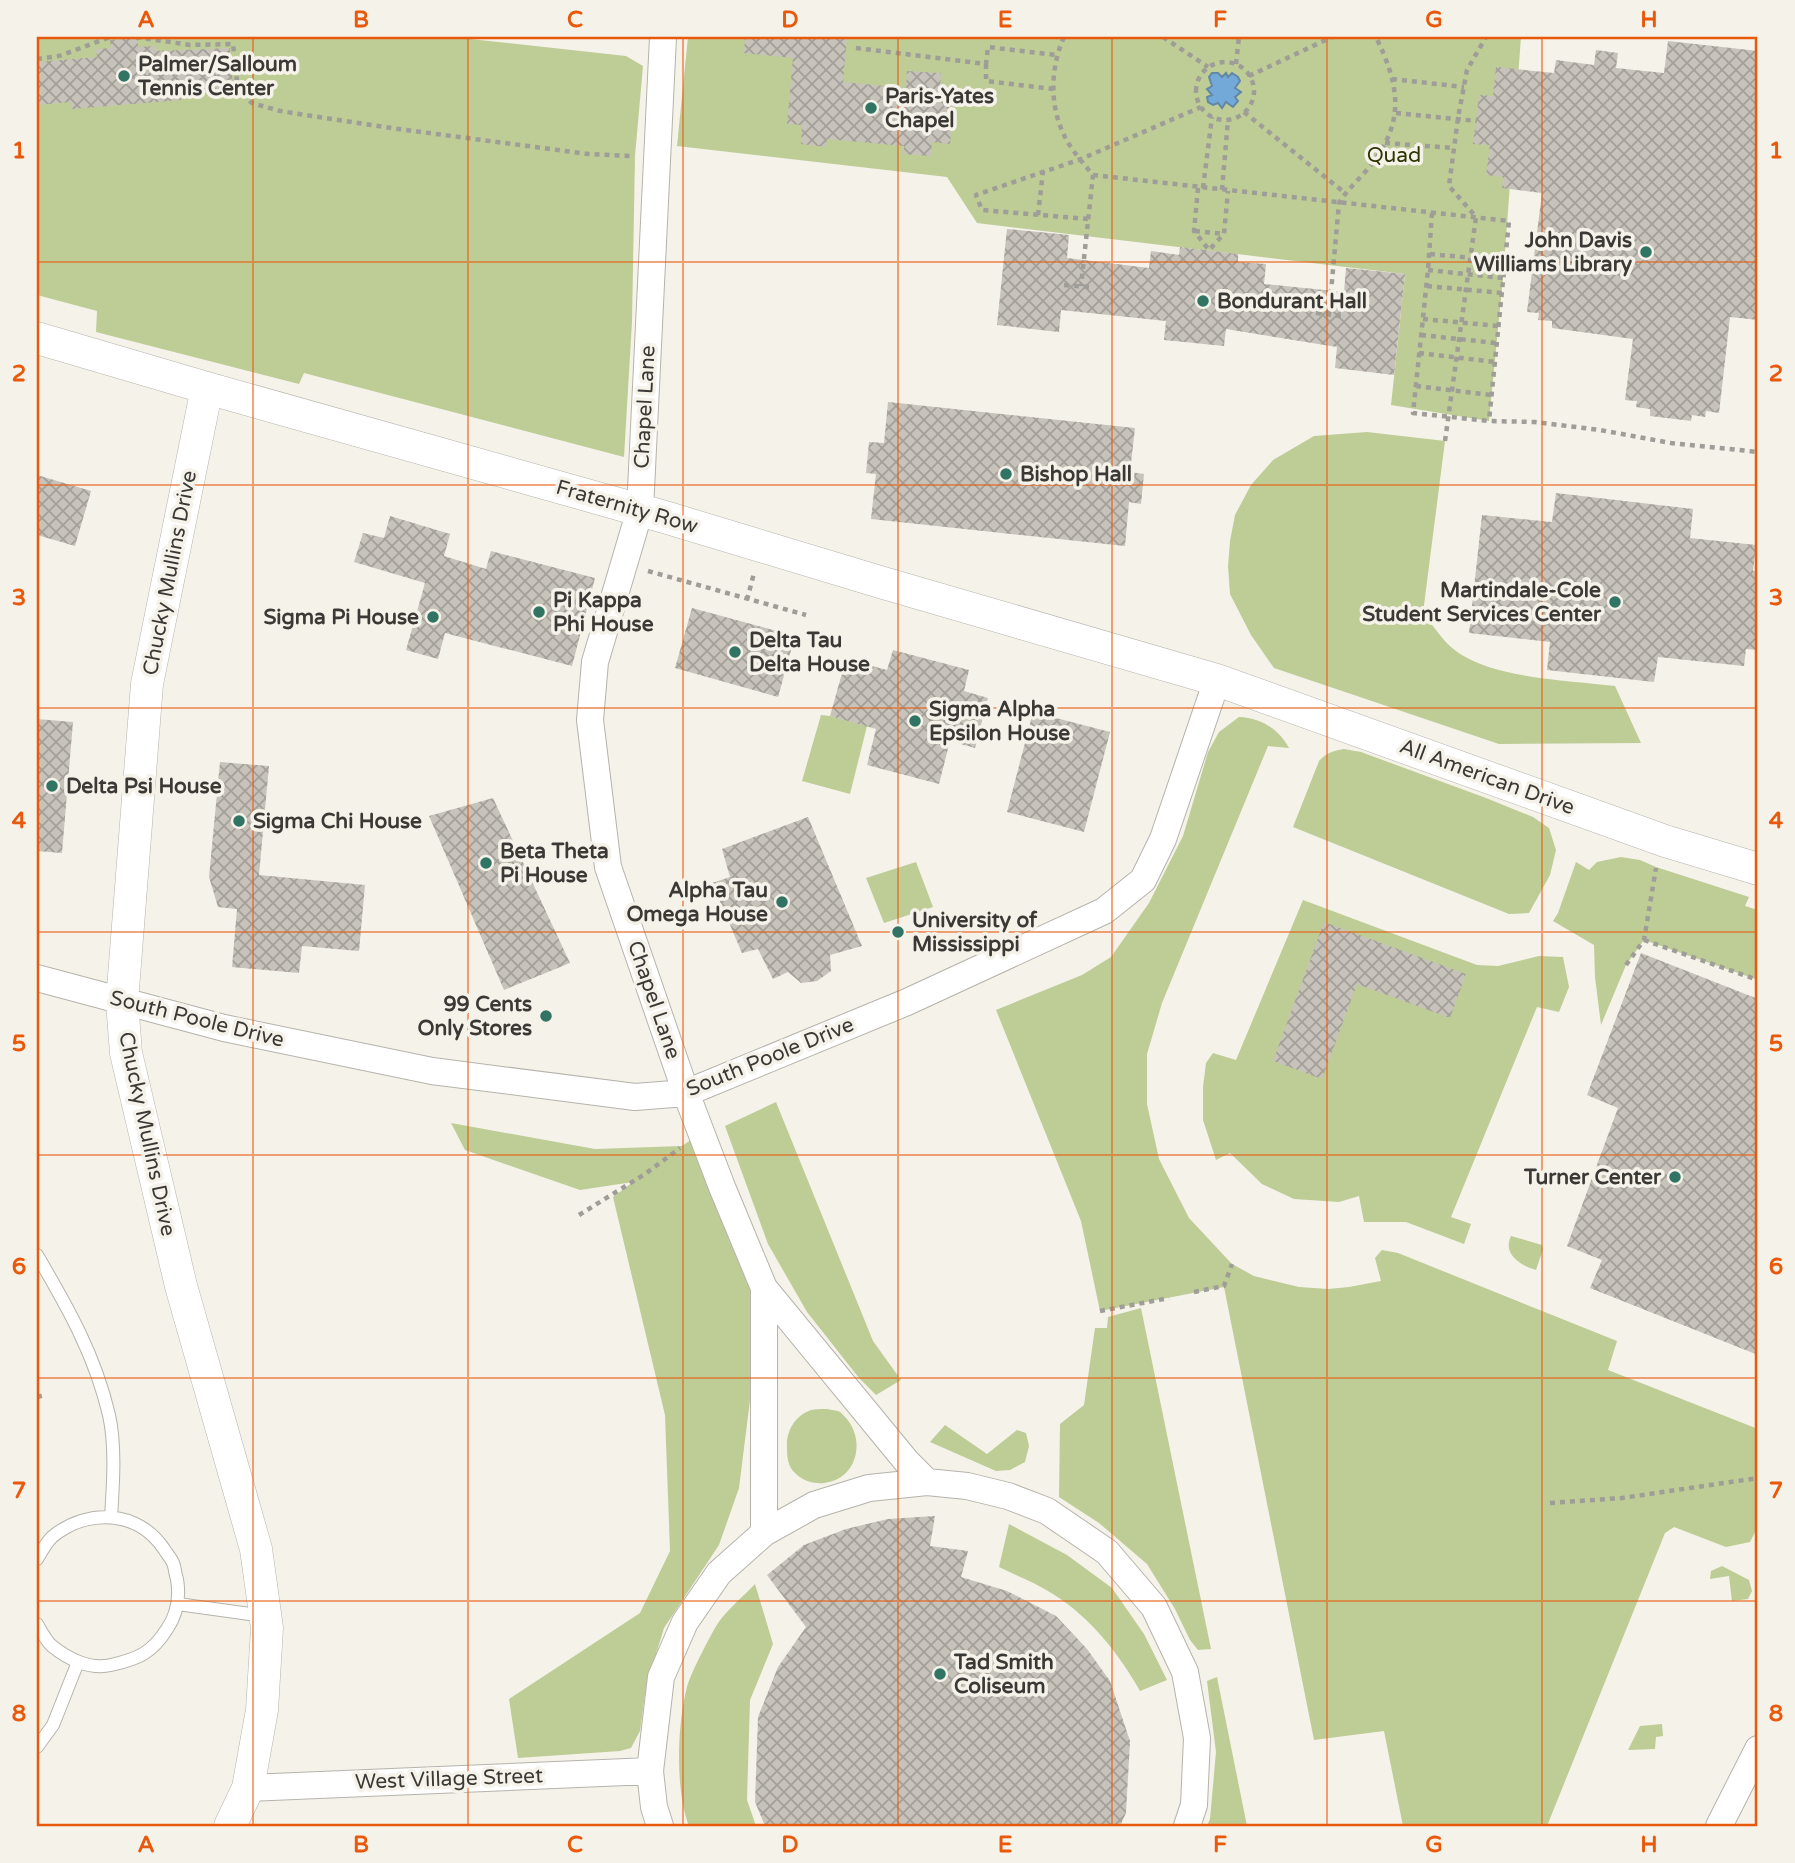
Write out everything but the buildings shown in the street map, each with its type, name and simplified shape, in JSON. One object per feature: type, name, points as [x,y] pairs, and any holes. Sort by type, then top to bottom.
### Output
[{"type":"street","name":"Chapel Lane","points":[[663,37],[640,510],[595,662],[590,720],[608,867],[686,1093],[764,1288],[907,1462],[927,1482]]},
{"type":"street","name":"Fraternity Row","points":[[37,338],[640,510],[1217,680]]},
{"type":"street","name":"Chucky Mullins Drive","points":[[207,388],[148,684],[122,1002],[129,1066],[181,1286],[256,1549],[267,1628],[262,1710],[248,1788],[230,1826]]},
{"type":"street","name":"South Poole Drive","points":[[37,978],[224,1028],[432,1071],[635,1097],[686,1093],[907,1002],[1104,911],[1143,880],[1163,839],[1217,680]]},
{"type":"street","name":"All American Drive","points":[[1217,680],[1665,841],[1758,869]]},
{"type":"street","name":"Chapel Lane","points":[[764,1288],[764,1533]]},
{"type":"street","points":[[660,1826],[654,1807],[650,1771],[661,1677],[685,1622],[719,1573],[764,1533],[814,1505],[869,1488],[927,1482],[967,1486],[1008,1496],[1046,1511],[1107,1552],[1154,1607],[1185,1672],[1198,1738],[1194,1805],[1187,1826]]},
{"type":"street","points":[[1719,1826],[1758,1749]]},
{"type":"street","name":"West Village Street","points":[[248,1788],[650,1771]]},
{"type":"lane","points":[[37,1255],[89,1350],[110,1417],[114,1475],[111,1517]]},
{"type":"lane","points":[[37,1559],[50,1539],[75,1522],[111,1517],[132,1522],[157,1539],[173,1563],[179,1591],[173,1620],[157,1645],[132,1661],[104,1667],[78,1662],[50,1645],[37,1624]]},
{"type":"lane","points":[[178,1604],[265,1616]]},
{"type":"lane","points":[[37,1746],[52,1725],[78,1662]]},
{"type":"path","points":[[37,58],[59,56],[110,37]]},
{"type":"path","points":[[136,37],[190,45],[233,44],[238,91],[252,103],[280,111],[575,152],[635,156]]},
{"type":"path","points":[[1064,37],[1056,55],[1053,89],[1059,124],[1066,140],[1093,175],[1081,286]]},
{"type":"path","points":[[1163,37],[1208,67]]},
{"type":"path","points":[[1236,64],[1239,37]]},
{"type":"path","points":[[1250,76],[1332,37]]},
{"type":"path","points":[[1329,314],[1339,203],[1369,168],[1385,143],[1396,113],[1392,79],[1376,37]]},
{"type":"path","points":[[1445,441],[1476,217],[1449,186],[1467,70],[1486,37]]},
{"type":"path","points":[[1053,89],[986,82],[986,64],[988,47],[1056,55]]},
{"type":"path","points":[[856,48],[986,64]]},
{"type":"path","points":[[1216,63],[1236,64],[1250,76],[1253,95],[1244,112],[1228,120],[1212,117],[1200,107],[1195,90],[1201,74],[1208,67],[1216,63]]},
{"type":"path","points":[[1392,79],[1464,87]]},
{"type":"path","points":[[1088,219],[982,210],[976,195],[1081,159],[1200,107]]},
{"type":"path","points":[[1244,112],[1345,193]]},
{"type":"path","points":[[1396,113],[1476,121]]},
{"type":"path","points":[[1212,117],[1194,231],[1209,250],[1224,234],[1228,120]]},
{"type":"path","points":[[1385,143],[1454,148]]},
{"type":"path","points":[[1038,215],[1043,171]]},
{"type":"path","points":[[1093,175],[1509,222],[1489,421]]},
{"type":"path","points":[[1432,212],[1429,270],[1413,413],[1489,421],[1535,422],[1671,443],[1758,452]]},
{"type":"path","points":[[1194,231],[1224,234]]},
{"type":"path","points":[[1430,254],[1505,261]]},
{"type":"path","points":[[1429,270],[1503,278]]},
{"type":"path","points":[[1064,285],[1090,287]]},
{"type":"path","points":[[1426,286],[1502,293]]},
{"type":"path","points":[[1316,313],[1341,316]]},
{"type":"path","points":[[1423,319],[1498,326]]},
{"type":"path","points":[[1421,335],[1496,343]]},
{"type":"path","points":[[1419,353],[1494,362]]},
{"type":"path","points":[[1416,386],[1491,395]]},
{"type":"path","points":[[747,600],[757,566]]},
{"type":"path","points":[[647,570],[806,615]]},
{"type":"path","points":[[1626,965],[1644,940],[1656,867]]},
{"type":"path","points":[[1644,940],[1758,980]]},
{"type":"path","points":[[579,1215],[645,1174],[682,1146]]},
{"type":"path","points":[[1194,1293],[1224,1286],[1232,1264]]},
{"type":"path","points":[[1100,1311],[1169,1298]]},
{"type":"path","points":[[37,1397],[45,1395]]},
{"type":"path","points":[[1550,1503],[1622,1498],[1758,1478]]},
{"type":"green space","points":[[37,37],[452,37],[626,56],[643,66],[635,156],[632,322],[624,457],[304,373],[299,384],[96,332],[97,311],[37,295]]},
{"type":"green space","name":"Quad","points":[[688,37],[1521,37],[1489,421],[1391,405],[1405,274],[977,223],[947,177],[677,146]]},
{"type":"green space","points":[[1367,432],[1445,441],[1423,613],[1451,647],[1466,658],[1506,672],[1615,686],[1641,743],[1499,744],[1274,668],[1251,635],[1230,594],[1228,566],[1235,515],[1251,485],[1273,460],[1314,436]]},
{"type":"green space","points":[[821,715],[867,726],[850,794],[802,781]]},
{"type":"green space","points":[[1239,717],[1268,726],[1280,735],[1289,748],[1268,746],[1162,1003],[1147,1054],[1147,1104],[1159,1159],[1189,1218],[1232,1264],[1254,1276],[1299,1287],[1328,1289],[1381,1281],[1375,1258],[1382,1250],[1398,1253],[1617,1341],[1608,1370],[1758,1429],[1758,1526],[1750,1542],[1726,1547],[1674,1527],[1665,1533],[1547,1826],[1403,1826],[1384,1731],[1314,1740],[1224,1287],[1100,1311],[1081,1221],[996,1010],[1082,975],[1111,957],[1149,903],[1183,836],[1208,752],[1219,732]]},
{"type":"green space","points":[[1344,749],[1361,752],[1486,798],[1533,817],[1549,828],[1556,850],[1550,875],[1529,913],[1509,914],[1293,827],[1319,761],[1330,753]]},
{"type":"green space","points":[[1621,857],[1640,860],[1749,897],[1745,906],[1758,910],[1758,980],[1644,940],[1626,965],[1601,1025],[1594,945],[1553,921],[1576,862],[1589,870],[1597,862]]},
{"type":"green space","points":[[916,862],[933,907],[884,923],[866,878]]},
{"type":"green space","points":[[1303,900],[1477,965],[1498,966],[1539,956],[1563,957],[1569,987],[1559,1012],[1537,1007],[1451,1217],[1471,1224],[1464,1244],[1406,1222],[1364,1222],[1359,1196],[1339,1202],[1294,1199],[1262,1184],[1230,1153],[1216,1160],[1203,1120],[1206,1063],[1213,1053],[1236,1060]]},
{"type":"green space","points":[[776,1102],[873,1341],[901,1380],[876,1395],[859,1378],[807,1312],[768,1244],[725,1126]]},
{"type":"green space","points":[[451,1123],[595,1149],[682,1146],[701,1133],[764,1288],[739,1488],[719,1545],[664,1628],[646,1687],[640,1731],[631,1748],[518,1758],[509,1699],[640,1613],[670,1551],[665,1415],[613,1197],[633,1182],[580,1190],[465,1150]]},
{"type":"green space","points":[[1511,1236],[1542,1245],[1536,1270],[1524,1266],[1511,1254]]},
{"type":"green space","points":[[1141,1308],[1211,1649],[1198,1650],[1190,1640],[1175,1609],[1147,1564],[1099,1523],[1059,1497],[1060,1424],[1084,1405],[1095,1328],[1107,1328],[1108,1317]]},
{"type":"green space","points":[[811,1410],[840,1412],[852,1427],[857,1447],[855,1458],[844,1475],[824,1483],[812,1482],[801,1478],[791,1468],[787,1455],[788,1436],[792,1425],[800,1416]]},
{"type":"green space","points":[[945,1425],[987,1454],[1017,1430],[1026,1433],[1029,1446],[1025,1462],[1010,1470],[996,1471],[930,1442]]},
{"type":"green space","points":[[1009,1524],[1067,1555],[1112,1588],[1144,1634],[1167,1680],[1140,1691],[1113,1650],[1079,1614],[1047,1590],[999,1567]]},
{"type":"green space","points":[[1722,1566],[1749,1580],[1752,1591],[1748,1599],[1732,1601],[1729,1576],[1710,1579],[1711,1571]]},
{"type":"green space","points":[[755,1584],[773,1644],[750,1700],[747,1800],[756,1826],[689,1826],[681,1794],[679,1757],[681,1720],[687,1687],[719,1622]]},
{"type":"green space","points":[[1217,1677],[1247,1826],[1207,1826],[1210,1819],[1216,1752],[1207,1681]]},
{"type":"green space","points":[[1662,1724],[1663,1736],[1656,1737],[1655,1749],[1628,1750],[1640,1726]]},
{"type":"water","points":[[1212,73],[1218,73],[1222,77],[1226,73],[1228,77],[1232,73],[1238,77],[1240,81],[1235,88],[1241,92],[1235,97],[1238,101],[1233,107],[1226,102],[1222,108],[1218,103],[1213,105],[1208,102],[1207,97],[1212,95],[1207,89],[1212,86],[1209,77]]},
{"type":"place","name":"Palmer/Salloum Tennis Center","points":[[124,76]]},
{"type":"place","name":"Paris-Yates Chapel","points":[[871,108]]},
{"type":"place","name":"John Davis Williams Library","points":[[1646,252]]},
{"type":"place","name":"Bondurant Hall","points":[[1203,301]]},
{"type":"place","name":"Bishop Hall","points":[[1006,474]]},
{"type":"place","name":"Martindale-Cole Student Services Center","points":[[1615,602]]},
{"type":"place","name":"Pi Kappa Phi House","points":[[539,612]]},
{"type":"place","name":"Sigma Pi House","points":[[433,617]]},
{"type":"place","name":"Delta Tau Delta House","points":[[735,652]]},
{"type":"place","name":"Sigma Alpha Epsilon House","points":[[915,721]]},
{"type":"place","name":"Delta Psi House","points":[[52,786]]},
{"type":"place","name":"Sigma Chi House","points":[[239,821]]},
{"type":"place","name":"Beta Theta Pi House","points":[[486,863]]},
{"type":"place","name":"Alpha Tau Omega House","points":[[782,902]]},
{"type":"place","name":"University of Mississippi","points":[[898,932]]},
{"type":"place","name":"99 Cents Only Stores","points":[[546,1016]]},
{"type":"place","name":"Turner Center","points":[[1675,1177]]},
{"type":"place","name":"Tad Smith Coliseum","points":[[940,1674]]}]
